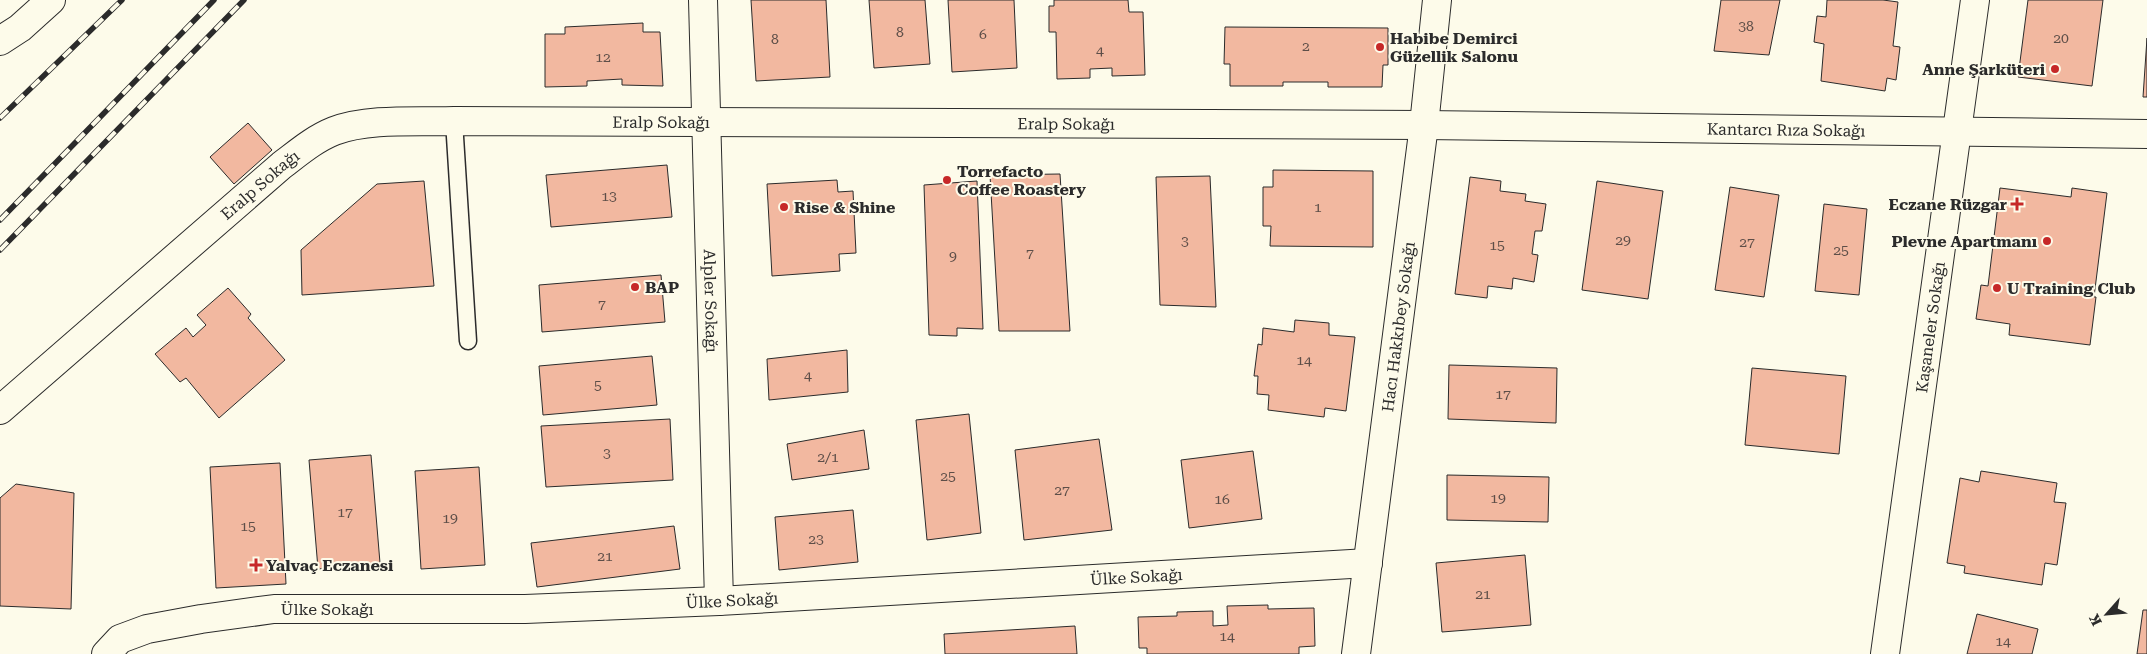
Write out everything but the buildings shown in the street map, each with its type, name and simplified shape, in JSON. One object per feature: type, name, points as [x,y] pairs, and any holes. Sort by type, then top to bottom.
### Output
[{"type":"street","points":[[0,41],[20,28],[50,0]]},
{"type":"street","name":"Alpler Sokağı","points":[[703,0],[719,601]]},
{"type":"street","name":"Hacı Hakkıbey Sokağı","points":[[1356,654],[1424,125],[1437,0]]},
{"type":"street","name":"Kaşaneler Sokağı","points":[[1885,654],[1975,0]]},
{"type":"street","name":"Eralp Sokağı","points":[[0,410],[264,179],[302,149],[332,132],[358,125],[454,122],[706,122],[1424,125]]},
{"type":"street","name":"Kantarcı Rıza Sokağı","points":[[1424,125],[2147,134]]},
{"type":"street","name":"Ülke Sokağı","points":[[106,654],[120,640],[147,629],[267,610],[525,609],[719,601],[1368,562]]},
{"type":"lane","points":[[454,122],[468,341]]},
{"type":"railway","points":[[0,118],[122,0]]},
{"type":"railway","points":[[0,220],[214,0]]},
{"type":"railway","points":[[0,250],[244,0]]},
{"type":"place","name":"Habibe Demirci Güzellik Salonu","points":[[1380,47]]},
{"type":"place","name":"Anne Şarküteri","points":[[2055,69]]},
{"type":"place","name":"Torrefacto Coffee Roastery","points":[[947,180]]},
{"type":"place","name":"Eczane Rüzgar","points":[[2017,204]]},
{"type":"place","name":"Rise & Shine","points":[[784,207]]},
{"type":"place","name":"Plevne Apartmanı","points":[[2047,241]]},
{"type":"place","name":"BAP","points":[[635,287]]},
{"type":"place","name":"U Training Club","points":[[1997,288]]},
{"type":"place","name":"Yalvaç Eczanesi","points":[[256,565]]}]
